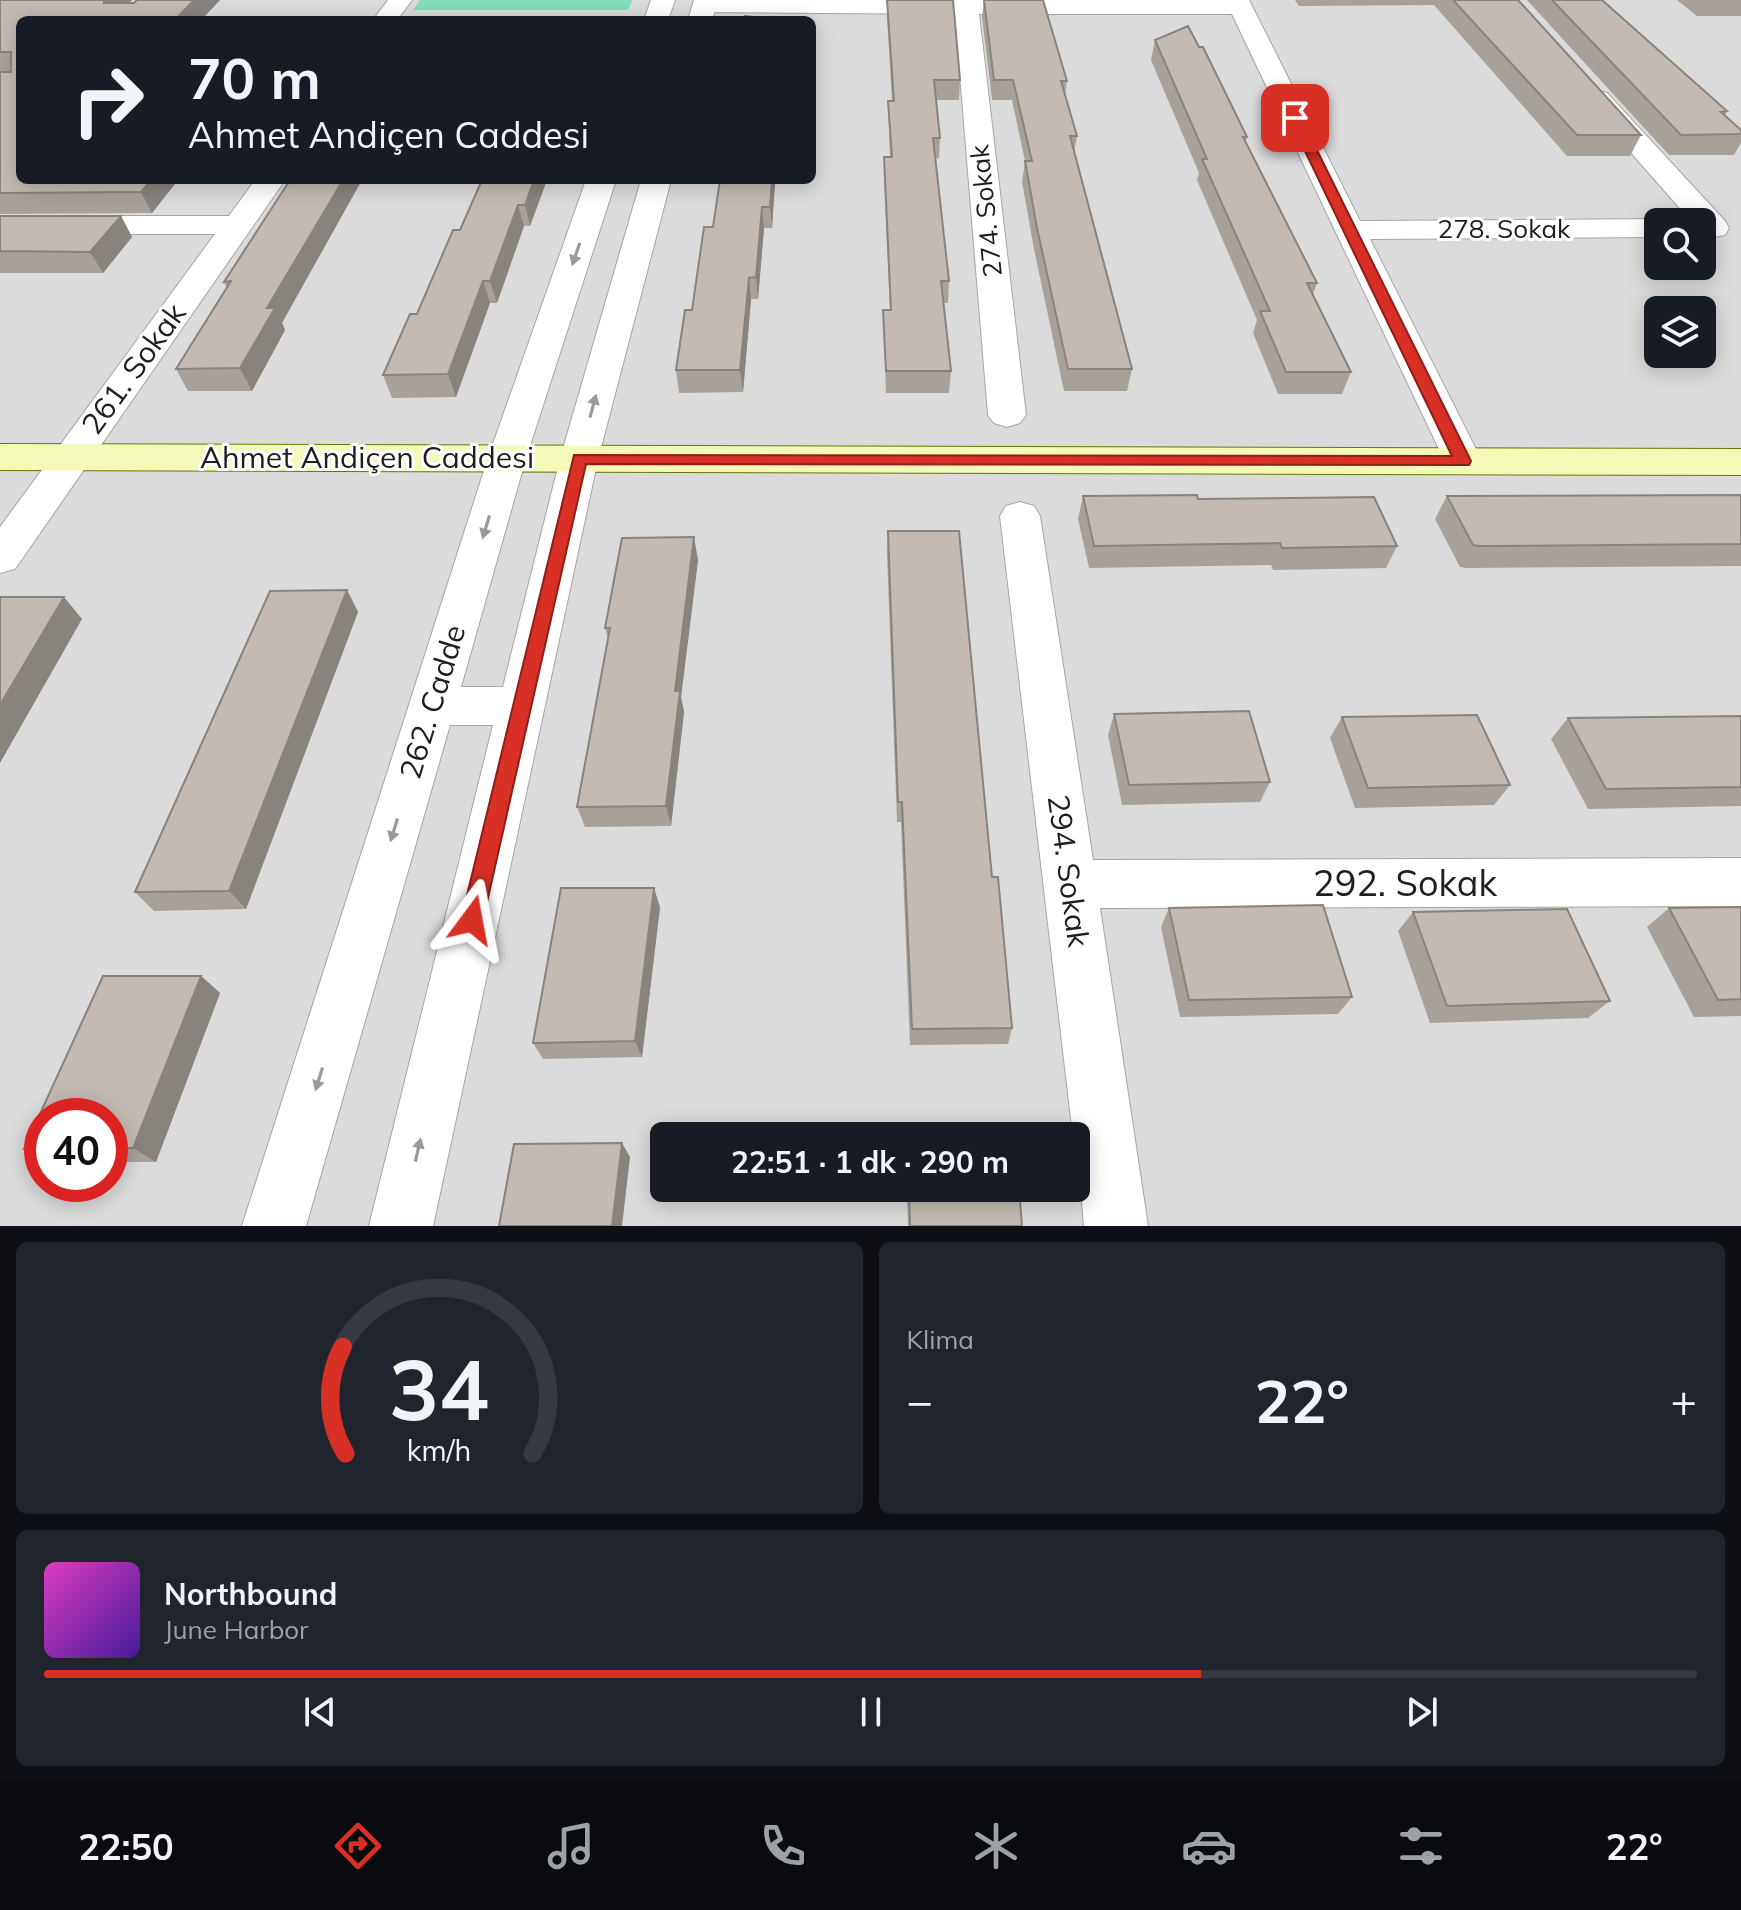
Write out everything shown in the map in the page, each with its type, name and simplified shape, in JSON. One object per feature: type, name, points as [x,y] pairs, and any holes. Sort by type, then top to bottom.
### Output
[{"type":"main road","name":"Ahmet Andiçen Caddesi","points":[[0,457],[1741,462]]},
{"type":"street","points":[[703,9],[1238,3],[1463,461]]},
{"type":"street","name":"274. Sokak","points":[[966,7],[1007,415]]},
{"type":"street","points":[[1581,80],[1719,228]]},
{"type":"street","name":"261. Sokak","points":[[0,558],[267,184]]},
{"type":"street","name":"262. Cadde","points":[[274,1226],[507,458],[600,184]]},
{"type":"street","points":[[401,1226],[579,459],[655,184]]},
{"type":"street","points":[[0,225],[238,225]]},
{"type":"street","name":"278. Sokak","points":[[1350,230],[1644,228]]},
{"type":"street","name":"294. Sokak","points":[[1020,516],[1116,1226]]},
{"type":"street","points":[[432,706],[522,706]]},
{"type":"street","name":"292. Sokak","points":[[1070,884],[1741,882]]},
{"type":"shaded area","points":[[0,0],[1741,0],[1741,1226],[0,1226]]},
{"type":"green space","points":[[420,0],[632,0],[628,10],[413,10]]},
{"type":"building","points":[[0,0],[134,3],[137,0],[194,0],[179,16],[16,16],[16,184],[148,184],[141,192],[0,193],[0,72],[11,72],[11,52],[0,52]]},
{"type":"building","points":[[887,0],[953,0],[960,80],[934,80],[940,138],[933,138],[949,281],[941,281],[951,371],[886,371],[883,310],[891,310],[884,157],[892,157],[888,101],[894,101]]},
{"type":"building","points":[[984,0],[1043,0],[1067,81],[1061,81],[1077,136],[1070,136],[1132,369],[1068,369],[1025,161],[1032,161],[1013,80],[994,80]]},
{"type":"building","points":[[1453,0],[1518,0],[1641,135],[1577,135]]},
{"type":"building","points":[[1552,0],[1602,0],[1727,111],[1721,112],[1741,130],[1741,134],[1681,135]]},
{"type":"building","points":[[1188,26],[1199,47],[1203,47],[1247,137],[1243,137],[1317,283],[1307,283],[1351,372],[1286,372],[1260,311],[1270,311],[1202,159],[1207,159],[1155,40]]},
{"type":"building","points":[[287,184],[341,184],[267,308],[275,308],[240,368],[176,369],[231,281],[224,282]]},
{"type":"building","points":[[480,184],[533,184],[525,205],[518,205],[490,281],[483,281],[448,374],[383,375],[410,314],[417,314],[453,230],[460,230]]},
{"type":"building","points":[[719,184],[772,184],[770,207],[762,207],[756,277],[749,278],[740,370],[676,370],[685,310],[692,310],[704,227],[713,227]]},
{"type":"building","points":[[0,216],[121,216],[90,252],[0,251]]},
{"type":"building","points":[[1197,495],[1198,499],[1374,497],[1397,546],[1282,548],[1280,543],[1094,546],[1083,496]]},
{"type":"building","points":[[1741,495],[1741,544],[1480,546],[1473,545],[1447,496]]},
{"type":"building","points":[[888,531],[959,531],[992,877],[998,877],[1012,1028],[912,1029],[902,802],[898,802]]},
{"type":"building","points":[[694,537],[675,691],[680,691],[666,806],[577,807],[610,628],[605,628],[622,538]]},
{"type":"building","points":[[347,590],[229,891],[135,892],[270,591]]},
{"type":"building","points":[[0,597],[64,597],[0,705]]},
{"type":"building","points":[[1249,711],[1270,782],[1129,785],[1114,714]]},
{"type":"building","points":[[1477,715],[1510,785],[1368,788],[1342,717]]},
{"type":"building","points":[[1741,716],[1741,787],[1606,789],[1568,718]]},
{"type":"building","points":[[561,888],[654,888],[635,1041],[533,1043]]},
{"type":"building","points":[[1323,905],[1352,997],[1189,1000],[1169,908]]},
{"type":"building","points":[[1741,907],[1741,999],[1718,1000],[1669,908]]},
{"type":"building","points":[[1567,909],[1610,1001],[1447,1006],[1413,912]]},
{"type":"building","points":[[103,976],[201,976],[133,1148],[128,1148],[128,1098],[47,1098]]},
{"type":"building","points":[[622,1143],[612,1226],[499,1226],[514,1144]]},
{"type":"building","points":[[909,1202],[1020,1202],[1022,1226],[910,1226]]},
{"type":"route","points":[[472,920],[579,459],[1463,461],[1295,118]]}]
